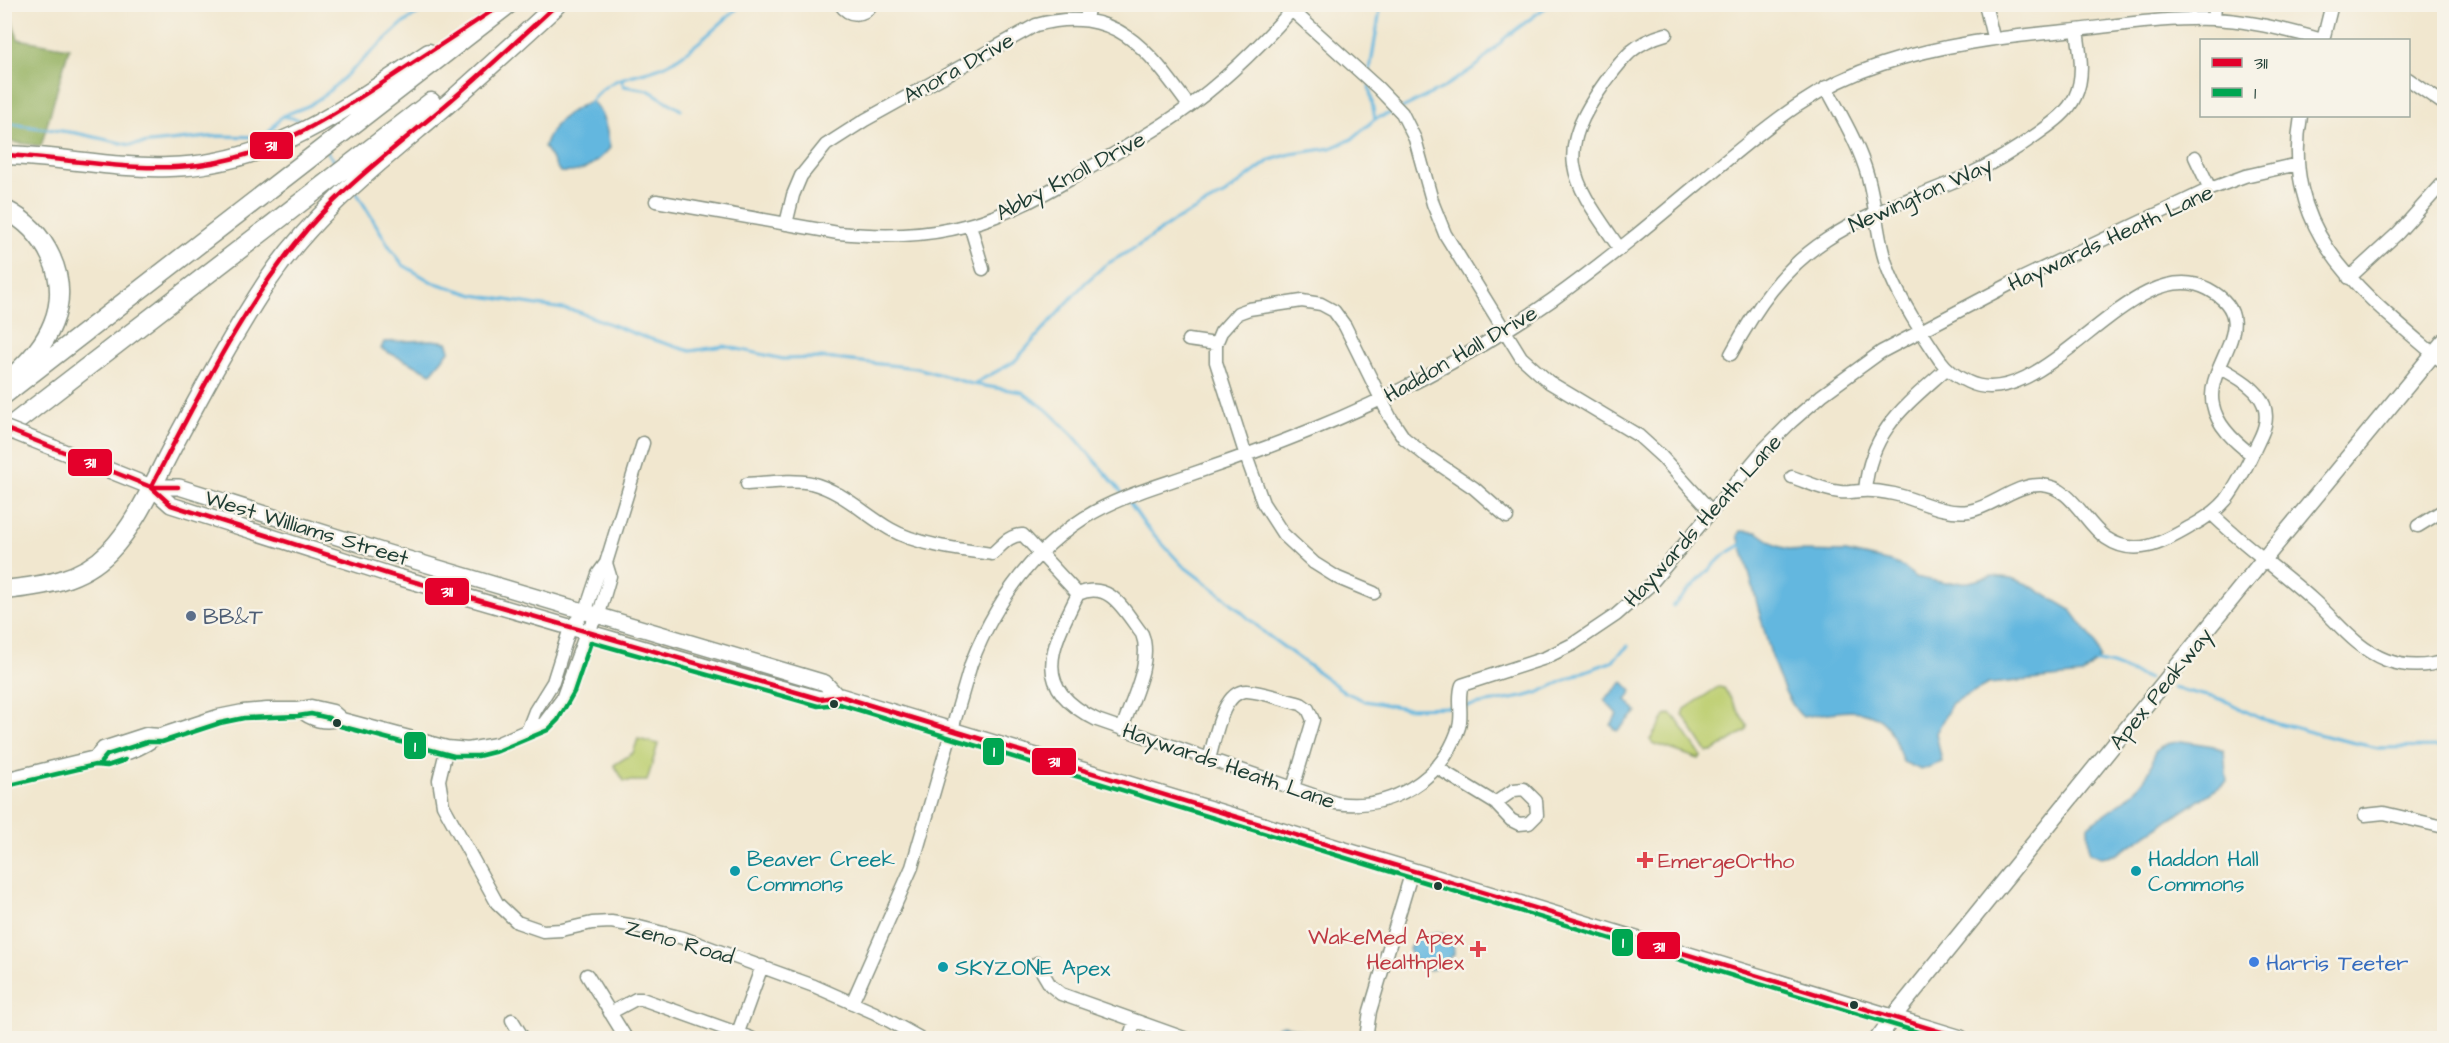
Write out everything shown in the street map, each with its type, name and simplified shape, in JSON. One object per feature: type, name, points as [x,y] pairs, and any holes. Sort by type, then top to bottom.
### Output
[{"type":"highway","points":[[4,155],[169,167],[201,165],[264,150],[298,136],[330,118],[503,4]]},
{"type":"highway","points":[[4,395],[509,4]]},
{"type":"highway","points":[[4,430],[557,4]]},
{"type":"highway","points":[[4,590],[50,584],[71,577],[92,567],[122,537],[138,514],[233,337],[295,243],[326,209],[364,174],[450,101],[557,4]]},
{"type":"highway","points":[[4,209],[20,218],[41,238],[51,255],[59,289],[53,322],[43,342],[4,385]]},
{"type":"main road","name":"Apex Peakway","points":[[1878,1038],[2264,559],[2439,358],[2445,341]]},
{"type":"main road","points":[[4,430],[152,487]]},
{"type":"main road","name":"West Williams Street","points":[[152,487],[179,487],[388,553],[592,612],[825,683],[836,695]]},
{"type":"main road","name":"West Williams Street","points":[[152,487],[171,505],[391,575],[820,699],[836,695],[1961,1038]]},
{"type":"street","points":[[840,4],[847,12],[857,15],[867,11],[872,4]]},
{"type":"street","points":[[1086,19],[1089,4]]},
{"type":"street","points":[[1985,4],[1993,38]]},
{"type":"street","points":[[2214,19],[2215,4]]},
{"type":"street","points":[[2322,39],[2332,4]]},
{"type":"street","points":[[1291,6],[1402,113],[1415,139],[1433,204],[1445,234],[1521,357],[1540,376],[1638,436],[1660,456],[1711,511]]},
{"type":"street","name":"Abby Knoll Drive","points":[[656,201],[838,233],[892,236],[942,231],[970,225],[1029,202],[1143,137],[1189,106],[1244,59],[1291,6]]},
{"type":"street","name":"Anora Drive","points":[[786,224],[793,195],[801,176],[817,154],[838,136],[1022,31],[1050,21],[1086,19],[1118,30],[1142,47],[1189,106]]},
{"type":"street","name":"Haddon Hall Drive","points":[[852,1003],[912,867],[970,664],[994,613],[1012,584],[1069,528],[1118,500],[1245,456],[1380,399],[1503,331],[1548,302],[1620,249],[1770,123],[1826,87],[1880,65],[1933,50],[1993,38],[2165,21],[2214,19],[2273,28],[2318,39]]},
{"type":"street","name":"Newington Way","points":[[1731,354],[1762,302],[1794,265],[1825,240],[1874,214],[1968,175],[2002,157],[2064,113],[2076,96],[2082,73],[2077,30]]},
{"type":"street","points":[[1620,249],[1590,206],[1578,183],[1574,163],[1575,141],[1587,108],[1628,54],[1645,40],[1666,34]]},
{"type":"street","points":[[2410,80],[2445,104]]},
{"type":"street","points":[[1826,87],[1861,156],[1869,180],[1874,214],[1890,273],[1913,321],[1946,369],[1979,387],[1994,389],[2009,385],[2037,372],[2133,300],[2158,289],[2191,284],[2200,285],[2215,293],[2231,311],[2234,328],[2212,391],[2215,412],[2232,438],[2251,454]]},
{"type":"street","points":[[2301,117],[2298,164],[2305,197],[2317,231],[2326,248],[2369,299],[2439,358]]},
{"type":"street","points":[[2195,157],[2210,189]]},
{"type":"street","name":"Haywards Heath Lane","points":[[1078,594],[1053,648],[1052,657],[1054,676],[1062,693],[1075,708],[1097,720],[1336,803],[1369,805],[1384,801],[1407,791],[1436,767],[1452,744],[1459,727],[1462,685],[1545,658],[1600,627],[1649,586],[1764,449],[1806,408],[1855,370],[1920,330],[2012,283],[2210,189],[2245,176],[2298,164]]},
{"type":"street","points":[[2349,278],[2398,232],[2445,182]]},
{"type":"street","points":[[970,225],[983,269]]},
{"type":"street","points":[[1374,593],[1325,571],[1293,544],[1268,512],[1245,456],[1216,362],[1216,344],[1229,320],[1249,309],[1302,301],[1321,304],[1334,311],[1345,326],[1380,399],[1398,429],[1412,445],[1474,488],[1507,517]]},
{"type":"street","points":[[1188,340],[1216,344]]},
{"type":"street","points":[[1792,477],[1836,492],[1865,490],[1893,494],[1959,512],[1983,506],[2023,488],[2043,485],[2069,498],[2104,537],[2127,547],[2156,546],[2212,514],[2228,498],[2265,424],[2264,403],[2251,385],[2221,368]]},
{"type":"street","points":[[1865,490],[1870,460],[1886,426],[1896,414],[1946,369]]},
{"type":"street","points":[[4,779],[95,757],[103,748],[146,734],[160,735],[230,713],[267,708],[297,709],[311,706],[333,711],[342,719],[447,747],[468,749],[486,747],[513,738],[544,723],[562,699],[586,633],[598,574],[606,563],[642,443]]},
{"type":"street","points":[[747,484],[794,482],[813,484],[842,496],[891,530],[948,548],[992,554],[1009,538],[1023,535],[1078,594],[1097,589],[1108,593],[1142,634],[1146,652],[1122,729]]},
{"type":"street","points":[[2418,526],[2445,510]]},
{"type":"street","points":[[2212,514],[2312,599],[2346,634],[2368,651],[2386,660],[2405,665],[2445,661]]},
{"type":"street","points":[[528,729],[535,711],[553,682],[570,628],[592,612]]},
{"type":"street","points":[[1209,759],[1225,706],[1232,696],[1246,691],[1301,704],[1308,709],[1313,720],[1293,788]]},
{"type":"street","name":"Zeno Road","points":[[447,747],[439,780],[443,805],[497,903],[517,922],[543,931],[562,930],[602,922],[635,926],[683,938],[814,986],[875,1013],[920,1038]]},
{"type":"street","points":[[1436,767],[1495,803]]},
{"type":"street","points":[[2365,815],[2384,813],[2445,827]]},
{"type":"street","points":[[1366,1038],[1370,1011],[1412,871]]},
{"type":"street","points":[[1037,963],[1050,986],[1061,994],[1184,1038]]},
{"type":"street","points":[[738,1036],[762,966]]},
{"type":"street","points":[[587,975],[626,1038]]},
{"type":"street","points":[[610,1013],[636,999],[642,999],[738,1036],[751,1038]]},
{"type":"street","points":[[512,1020],[523,1038]]},
{"type":"street","points":[[1129,1038],[1135,1021]]},
{"type":"green space","points":[[4,5],[7,5],[18,39],[69,48],[41,146],[5,141]]},
{"type":"green space","points":[[1718,687],[1724,688],[1747,725],[1747,730],[1712,752],[1707,752],[1683,715],[1685,709]]},
{"type":"green space","points":[[1670,714],[1675,717],[1701,756],[1699,759],[1650,740],[1665,716]]},
{"type":"green space","points":[[638,739],[658,744],[647,781],[624,781],[614,765],[633,753]]},
{"type":"water","points":[[591,101],[602,116],[610,148],[599,159],[582,170],[560,172],[544,147],[547,139],[562,119]]},
{"type":"water","points":[[432,340],[447,342],[450,350],[431,373],[381,349],[384,342]]},
{"type":"water","points":[[1741,531],[1757,532],[1777,546],[1796,551],[1846,552],[1891,562],[1904,567],[1915,577],[1946,583],[1969,582],[1992,576],[2011,578],[2027,584],[2071,610],[2095,642],[2100,658],[2082,675],[1988,684],[1952,703],[1936,733],[1942,762],[1921,770],[1903,762],[1890,731],[1873,716],[1850,711],[1803,717],[1791,703],[1781,683],[1764,632],[1738,536]]},
{"type":"water","points":[[1623,682],[1632,691],[1626,700],[1637,712],[1617,731],[1611,725],[1617,714],[1604,700]]},
{"type":"water","points":[[2181,741],[2214,746],[2224,752],[2227,782],[2117,854],[2101,857],[2089,852],[2088,826],[2123,801],[2139,786],[2146,778],[2155,751],[2167,744]]},
{"type":"water","points":[[1438,932],[1453,938],[1454,954],[1434,969],[1419,968],[1409,949],[1411,945],[1424,935]]},
{"type":"water","points":[[1284,1025],[1302,1031],[1305,1038],[1273,1038],[1277,1027]]},
{"type":"waterway","points":[[4,123],[76,133],[130,145],[218,136],[265,137],[282,116],[308,106],[326,94],[401,25],[431,4]]},
{"type":"waterway","points":[[591,101],[600,91],[619,79],[662,67],[673,61],[742,4]]},
{"type":"waterway","points":[[1369,76],[1381,4]]},
{"type":"waterway","points":[[1402,108],[1443,88],[1478,65],[1506,37],[1550,4]]},
{"type":"waterway","points":[[621,79],[624,86],[648,90],[681,110]]},
{"type":"waterway","points":[[1369,86],[1375,119]]},
{"type":"waterway","points":[[975,383],[1014,362],[1085,283],[1105,265],[1174,221],[1225,194],[1270,160],[1291,154],[1331,148],[1352,139],[1375,119],[1396,111]]},
{"type":"waterway","points":[[282,116],[297,119],[302,124]]},
{"type":"waterway","points":[[327,151],[337,165]]},
{"type":"waterway","points":[[355,190],[403,265],[432,282],[474,295],[576,311],[641,336],[690,351],[724,346],[783,359],[824,358],[917,368],[972,384],[1022,392],[1046,409],[1073,435],[1123,494]]},
{"type":"waterway","points":[[1127,499],[1145,525],[1182,565],[1227,599],[1266,634],[1345,692],[1365,701],[1405,708],[1456,707]]},
{"type":"waterway","points":[[1673,606],[1724,555],[1741,545],[1745,548]]},
{"type":"waterway","points":[[1463,707],[1537,693],[1611,662],[1628,646]]},
{"type":"waterway","points":[[2094,661],[2149,679]]},
{"type":"waterway","points":[[2173,688],[2224,700],[2259,718],[2378,748],[2444,747]]},
{"type":"transit line","name":"311","points":[[4,155],[126,166],[175,167],[199,165],[253,153],[327,118],[502,4]]},
{"type":"transit line","name":"311","points":[[151,487],[235,332],[274,272],[310,226],[344,192],[466,87],[557,4]]},
{"type":"transit line","name":"311","points":[[4,428],[151,487],[178,487]]},
{"type":"transit line","name":"311","points":[[151,487],[171,505],[391,575],[820,699],[840,696],[1961,1038]]},
{"type":"transit line","name":"1","points":[[101,762],[107,755],[147,742],[162,742],[220,723],[244,718],[311,714],[329,718],[340,726],[454,756],[478,756],[498,751],[548,730],[558,720],[574,692],[591,642],[818,706],[839,704],[1937,1038]]},
{"type":"transit line","name":"1","points":[[6,786],[95,765],[107,766],[125,760]]},
{"type":"place","name":"BB&T","points":[[191,616]]},
{"type":"place","name":"EmergeOrtho","points":[[1645,860]]},
{"type":"place","name":"Beaver Creek Commons","points":[[735,871]]},
{"type":"place","name":"Haddon Hall Commons","points":[[2136,871]]},
{"type":"place","name":"WakeMed Apex Healthplex","points":[[1478,949]]},
{"type":"place","name":"Harris Teeter","points":[[2254,962]]},
{"type":"place","name":"SKYZONE Apex","points":[[943,967]]}]
